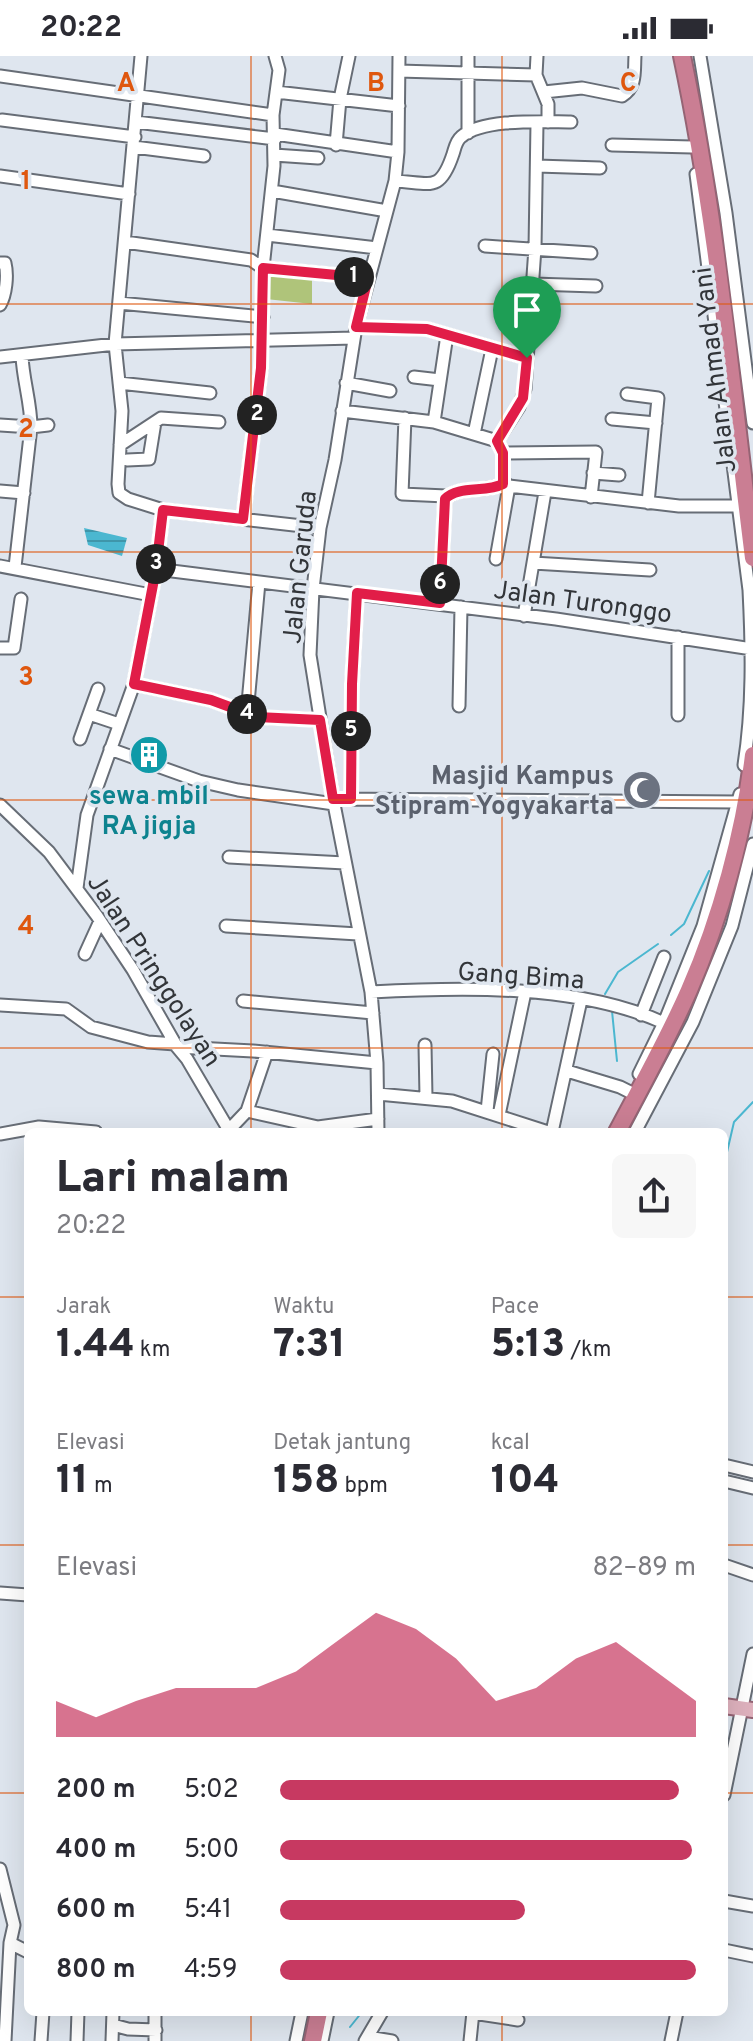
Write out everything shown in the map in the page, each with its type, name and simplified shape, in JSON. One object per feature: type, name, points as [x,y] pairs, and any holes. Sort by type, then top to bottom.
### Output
[{"type":"highway","name":"Jalan Ahmad Yani","points":[[682,56],[706,188],[753,558]]},
{"type":"highway","name":"Jalan Ahmad Yani","points":[[693,56],[734,320],[753,489]]},
{"type":"highway","points":[[619,1128],[689,989],[726,882],[753,755]]},
{"type":"highway","points":[[630,1128],[679,1034],[711,962],[734,886],[746,806]]},
{"type":"highway","points":[[303,2041],[308,2016]]},
{"type":"highway","points":[[313,2041],[318,2016]]},
{"type":"street","points":[[141,56],[115,344],[122,411],[119,493],[163,510],[320,528]]},
{"type":"street","points":[[243,519],[259,398],[263,268],[272,191],[273,115],[279,70],[275,56]]},
{"type":"street","points":[[336,145],[340,99],[349,56]]},
{"type":"street","name":"Jalan Garuda","points":[[378,1128],[371,992],[333,801],[310,655],[320,528],[351,354],[395,181],[399,56]]},
{"type":"street","points":[[468,56],[468,133]]},
{"type":"street","points":[[497,441],[523,398],[544,92],[536,75],[537,56]]},
{"type":"street","points":[[544,92],[582,88],[622,96],[634,82],[635,56]]},
{"type":"street","points":[[612,1128],[664,1023],[746,806],[752,649],[749,590],[692,147],[676,56]]},
{"type":"street","points":[[700,56],[748,328],[753,423]]},
{"type":"street","points":[[399,71],[536,75]]},
{"type":"street","points":[[0,76],[273,115]]},
{"type":"street","points":[[276,92],[399,106]]},
{"type":"street","points":[[2,120],[204,156]]},
{"type":"street","points":[[136,122],[398,152]]},
{"type":"street","points":[[395,181],[434,183],[440,180],[448,170],[457,141],[468,133],[493,125],[571,122]]},
{"type":"street","points":[[612,145],[692,147]]},
{"type":"street","points":[[274,155],[318,158]]},
{"type":"street","points":[[537,166],[600,168]]},
{"type":"street","points":[[0,176],[129,194]]},
{"type":"street","points":[[272,191],[387,211]]},
{"type":"street","points":[[267,235],[377,248]]},
{"type":"street","points":[[125,242],[251,260],[263,268],[368,278]]},
{"type":"street","points":[[485,246],[591,253]]},
{"type":"street","points":[[0,263],[5,263],[6,269],[0,305]]},
{"type":"street","points":[[533,284],[596,286]]},
{"type":"street","points":[[119,303],[263,317]]},
{"type":"street","points":[[0,357],[115,344],[335,339],[355,332],[427,329],[527,358]]},
{"type":"street","points":[[434,422],[447,335]]},
{"type":"street","points":[[335,339],[351,354]]},
{"type":"street","points":[[474,434],[492,349]]},
{"type":"street","points":[[15,567],[31,427],[22,356]]},
{"type":"street","points":[[414,377],[440,380]]},
{"type":"street","points":[[119,383],[210,393]]},
{"type":"street","points":[[346,383],[390,391]]},
{"type":"street","points":[[627,394],[657,396],[648,503]]},
{"type":"street","points":[[342,411],[434,422],[497,441],[503,453],[506,485],[496,559]]},
{"type":"street","points":[[120,445],[165,418],[219,422]]},
{"type":"street","points":[[405,418],[402,498],[446,496],[506,485],[679,506],[739,506]]},
{"type":"street","points":[[612,419],[656,423]]},
{"type":"street","points":[[122,459],[149,459],[155,422]]},
{"type":"street","points":[[0,425],[48,425]]},
{"type":"street","points":[[503,453],[596,452],[591,497]]},
{"type":"street","points":[[593,473],[619,475]]},
{"type":"street","points":[[0,491],[24,493]]},
{"type":"street","points":[[524,616],[545,492]]},
{"type":"street","points":[[440,603],[446,496]]},
{"type":"street","points":[[77,888],[84,825],[134,684],[156,569],[163,510]]},
{"type":"street","points":[[533,563],[650,570]]},
{"type":"street","points":[[0,566],[151,595]]},
{"type":"street","name":"Jalan Turonggo","points":[[156,569],[440,603],[752,649]]},
{"type":"street","points":[[247,714],[259,582]]},
{"type":"street","points":[[351,799],[357,593]]},
{"type":"street","points":[[0,648],[14,648],[21,599]]},
{"type":"street","points":[[459,706],[461,607]]},
{"type":"street","points":[[678,637],[678,715]]},
{"type":"street","points":[[134,684],[211,700],[247,714],[276,719],[320,720]]},
{"type":"street","points":[[80,739],[98,689]]},
{"type":"street","points":[[89,714],[119,724]]},
{"type":"street","points":[[110,749],[199,781],[238,790],[333,801],[746,806]]},
{"type":"street","name":"Jalan Pringgolayan","points":[[0,805],[49,852],[77,888],[138,979],[227,1128]]},
{"type":"street","points":[[637,1128],[693,1022],[732,926],[753,844]]},
{"type":"street","points":[[229,857],[345,863]]},
{"type":"street","points":[[85,954],[100,921]]},
{"type":"street","points":[[226,926],[358,934]]},
{"type":"street","points":[[641,1015],[664,957]]},
{"type":"street","name":"Gang Bima","points":[[371,992],[525,992],[581,1000],[664,1023]]},
{"type":"street","points":[[493,1113],[525,992]]},
{"type":"street","points":[[551,1128],[567,1071],[581,1000]]},
{"type":"street","points":[[243,1001],[373,1013]]},
{"type":"street","points":[[0,1005],[66,1009],[91,1027],[148,1042],[377,1063]]},
{"type":"street","points":[[425,1045],[426,1097]]},
{"type":"street","points":[[232,1128],[247,1111],[267,1052]]},
{"type":"street","points":[[493,1054],[493,1113]]},
{"type":"street","points":[[567,1071],[630,1092]]},
{"type":"street","points":[[378,1094],[452,1101],[538,1128]]},
{"type":"street","points":[[247,1111],[318,1127],[378,1119]]},
{"type":"street","points":[[0,1134],[24,1130]]},
{"type":"street","points":[[728,1466],[753,1472]]},
{"type":"street","points":[[728,1482],[753,1488]]},
{"type":"street","points":[[728,1566],[753,1575]]},
{"type":"street","points":[[0,1593],[24,1595]]},
{"type":"street","points":[[729,1740],[746,1709],[753,1654]]},
{"type":"street","points":[[0,1869],[14,1925],[3,2006],[5,2041]]},
{"type":"street","points":[[728,1902],[753,1906]]},
{"type":"street","points":[[10,1943],[24,1950]]},
{"type":"street","points":[[728,1951],[753,1956]]},
{"type":"street","points":[[41,2041],[43,2016]]},
{"type":"street","points":[[77,2041],[78,2016]]},
{"type":"street","points":[[296,2041],[301,2016]]},
{"type":"street","points":[[322,2041],[327,2016]]},
{"type":"street","points":[[380,2016],[366,2039],[392,2041]]},
{"type":"street","points":[[470,2041],[473,2016]]},
{"type":"street","points":[[496,2016],[518,2020]]},
{"type":"street","points":[[671,2041],[676,2016]]},
{"type":"street","points":[[113,2018],[128,2029],[155,2035]]},
{"type":"street","points":[[112,2041],[113,2018]]},
{"type":"green space","points":[[270,271],[312,274],[312,304],[266,299],[267,274]]},
{"type":"water","points":[[84,528],[127,538],[122,556],[88,545]]},
{"type":"waterway","points":[[671,935],[684,924],[709,871]]},
{"type":"waterway","points":[[605,994],[618,972],[658,944]]},
{"type":"waterway","points":[[612,1011],[617,1061]]},
{"type":"waterway","points":[[728,1148],[734,1122],[753,1102]]},
{"type":"waterway","points":[[350,2027],[359,2016]]},
{"type":"place","name":"sewa mbil RA jigja","points":[[149,755]]},
{"type":"place","name":"Masjid Kampus Stipram Yogyakarta","points":[[642,790]]},
{"type":"route","points":[[263,268],[368,278],[356,327],[439,331],[527,358],[523,398],[497,441],[503,453],[503,484],[492,489],[446,496],[440,603],[357,593],[351,799],[333,799],[320,720],[257,717],[211,700],[134,684],[156,569],[163,510],[243,519],[259,398],[263,268]]}]
